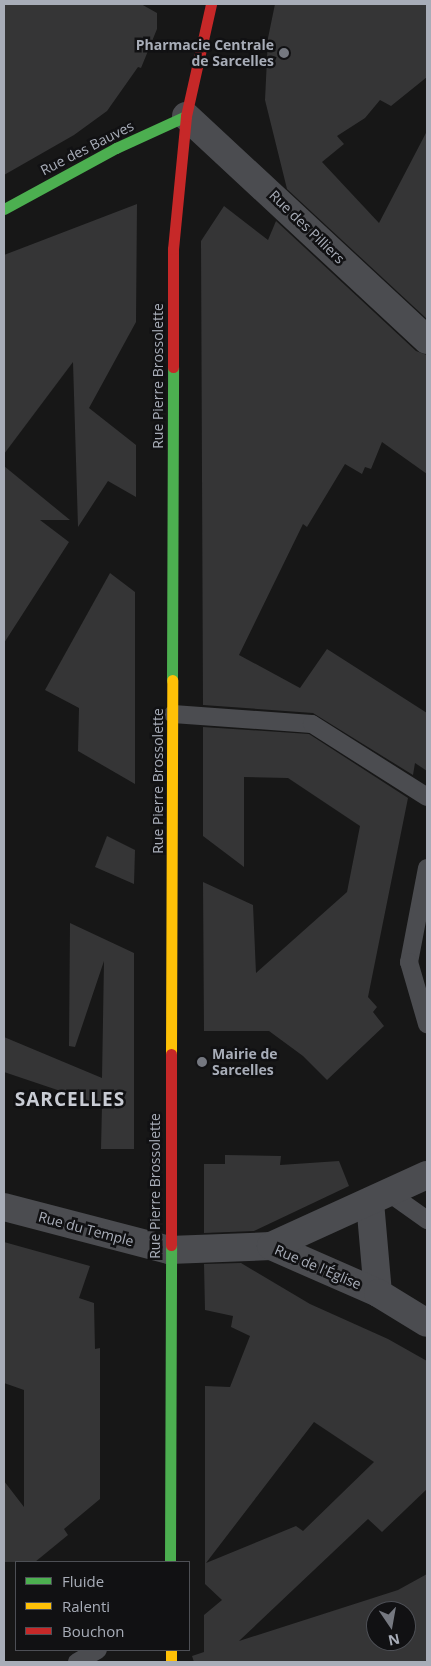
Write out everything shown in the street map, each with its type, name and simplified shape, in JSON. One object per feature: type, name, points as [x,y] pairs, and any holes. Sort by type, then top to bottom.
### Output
[{"type":"main road","name":"Rue Pierre Brossolette","points":[[170,1561],[169,1250],[173,714],[173,249],[186,116],[211,4]]},
{"type":"main road","name":"Rue des Bauves","points":[[4,209],[116,148],[186,116]]},
{"type":"street","name":"Rue des Pilliers","points":[[186,116],[427,340]]},
{"type":"street","points":[[271,1246],[427,1175]]},
{"type":"street","points":[[378,1293],[379,1197]]},
{"type":"street","name":"Rue du Temple","points":[[4,1207],[169,1250]]},
{"type":"street","name":"Rue de l'Église","points":[[169,1250],[271,1246],[378,1293],[427,1323]]},
{"type":"lane","points":[[173,714],[312,724],[427,797]]},
{"type":"lane","points":[[427,868],[409,962],[427,1024]]},
{"type":"lane","points":[[379,1197],[427,1220]]},
{"type":"lane","points":[[77,1662],[96,1651]]},
{"type":"building","points":[[4,4],[141,4],[157,13],[157,29],[141,68],[138,67],[107,111],[74,135],[4,175]]},
{"type":"building","points":[[275,4],[427,4],[427,77],[391,106],[380,100],[365,118],[337,136],[344,144],[322,162],[379,223],[427,131],[427,319],[287,189],[265,100],[268,38]]},
{"type":"building","points":[[137,204],[136,322],[89,408],[136,445],[136,497],[108,481],[78,527],[73,362],[4,454],[4,255]]},
{"type":"building","points":[[224,206],[268,240],[276,221],[416,351],[427,355],[427,474],[382,442],[371,469],[365,467],[362,474],[345,464],[307,527],[303,524],[239,655],[300,688],[327,649],[427,713],[427,771],[415,763],[413,775],[313,713],[203,705],[201,241]]},
{"type":"building","points":[[4,466],[70,520],[40,520],[69,542],[4,643]]},
{"type":"building","points":[[110,573],[135,592],[135,784],[78,751],[79,708],[45,690]]},
{"type":"building","points":[[203,727],[309,734],[408,798],[368,997],[377,1007],[373,1012],[384,1026],[327,1080],[303,1056],[269,1031],[204,1031],[203,882],[253,905],[256,973],[347,892],[360,826],[288,778],[244,777],[244,867],[203,836]]},
{"type":"building","points":[[107,836],[135,850],[134,884],[95,867]]},
{"type":"building","points":[[70,923],[134,953],[134,1149],[101,1149],[102,1105],[4,1072],[4,1037],[102,1078],[104,961],[75,1047],[69,1046]]},
{"type":"building","points":[[225,1155],[281,1156],[280,1165],[339,1161],[349,1186],[254,1231],[204,1233],[204,1164],[225,1164]]},
{"type":"building","points":[[4,1242],[90,1266],[79,1298],[94,1303],[95,1349],[100,1348],[100,1499],[64,1529],[68,1535],[36,1561],[4,1562],[4,1481],[24,1507],[24,1390],[4,1383]]},
{"type":"building","points":[[241,1263],[310,1304],[388,1339],[427,1361],[427,1489],[382,1532],[368,1519],[239,1641],[398,1590],[427,1574],[427,1662],[194,1662],[192,1656],[204,1652],[204,1615],[222,1600],[205,1584],[205,1386],[230,1387],[250,1336],[231,1327],[233,1316],[205,1310],[204,1264]],"holes":[[[314,1422],[374,1462],[303,1531],[296,1526],[206,1563]]]},
{"type":"traffic: fast","points":[[4,209],[116,148],[186,116]]},
{"type":"traffic: fast","points":[[172,680],[173,367]]},
{"type":"traffic: fast","points":[[170,1561],[171,1245]]},
{"type":"traffic: slow","points":[[171,1054],[172,680]]},
{"type":"traffic: slow","points":[[171,1651],[171,1662]]},
{"type":"traffic: jam","points":[[173,367],[173,249],[186,116],[211,4]]},
{"type":"traffic: jam","points":[[171,1054],[171,1245]]},
{"type":"place","name":"Pharmacie Centrale de Sarcelles","points":[[284,53]]},
{"type":"place","name":"Mairie de Sarcelles","points":[[202,1062]]},
{"type":"district","name":"SARCELLES","points":[[70,1100]]}]
